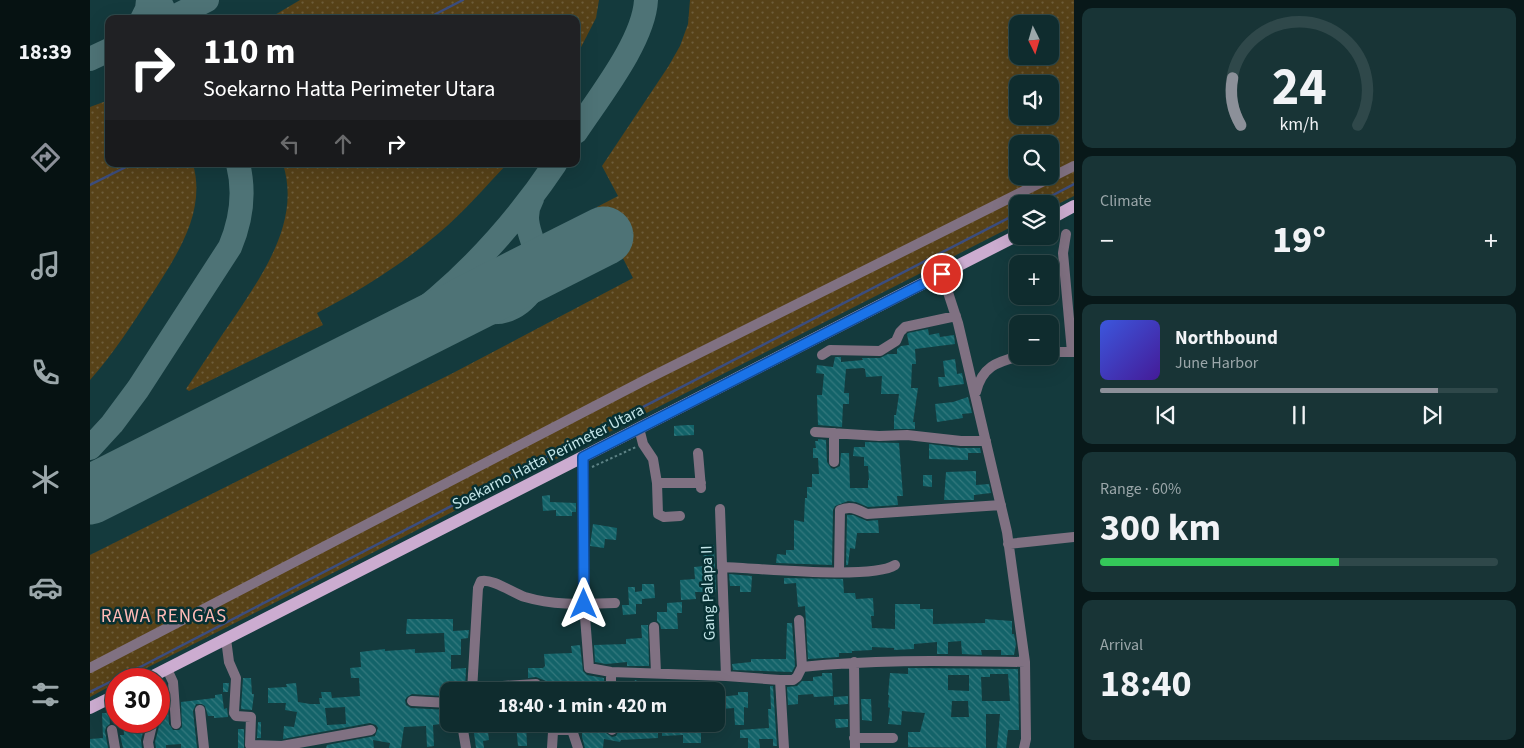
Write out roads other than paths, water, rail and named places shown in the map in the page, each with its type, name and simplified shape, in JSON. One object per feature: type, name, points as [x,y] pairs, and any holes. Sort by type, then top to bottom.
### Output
[{"type":"main road","points":[[1059,214],[1074,206]]},
{"type":"main road","name":"Soekarno Hatta Perimeter Utara","points":[[167,668],[819,338],[1009,240]]},
{"type":"main road","points":[[90,708],[105,700]]},
{"type":"street","points":[[90,668],[649,378],[1074,166]]},
{"type":"street","points":[[1059,352],[1073,352],[1063,253],[1066,234]]},
{"type":"street","points":[[942,274],[956,316],[975,392],[1008,544],[1025,662],[1026,739],[1024,748]]},
{"type":"street","points":[[819,338],[826,352],[880,351],[896,341],[900,332],[905,327],[956,316]]},
{"type":"street","points":[[975,392],[978,381],[987,368],[1009,360]]},
{"type":"street","points":[[640,428],[643,444],[652,455],[658,483],[658,514],[664,517],[680,516]]},
{"type":"street","points":[[814,432],[879,436],[907,435],[986,442]]},
{"type":"street","points":[[834,433],[834,462]]},
{"type":"street","points":[[658,483],[701,486],[698,453]]},
{"type":"street","points":[[583,457],[584,604],[589,668],[611,672],[793,680],[797,677],[802,667],[799,620]]},
{"type":"street","points":[[839,572],[840,510],[859,508],[867,514],[1001,505]]},
{"type":"street","name":"Gang Palapa II","points":[[720,509],[726,676]]},
{"type":"street","points":[[1008,544],[1074,537]]},
{"type":"street","points":[[722,567],[871,572],[895,565]]},
{"type":"street","points":[[472,682],[478,588],[481,581],[489,582],[524,597],[564,605],[615,603]]},
{"type":"street","points":[[654,627],[656,673]]},
{"type":"street","points":[[226,639],[229,662],[236,678],[234,713],[236,716],[251,717],[250,745],[282,746],[301,744],[371,730]]},
{"type":"street","points":[[802,667],[854,662],[1025,662]]},
{"type":"street","points":[[854,662],[855,743],[893,738]]},
{"type":"street","points":[[611,672],[611,682]]},
{"type":"street","points":[[170,675],[173,682],[176,724]]},
{"type":"street","points":[[780,680],[784,748]]},
{"type":"street","points":[[412,701],[440,703]]},
{"type":"street","points":[[200,710],[204,748]]},
{"type":"street","points":[[552,748],[553,732],[556,730],[572,730],[578,748]]},
{"type":"street","points":[[463,732],[466,748]]},
{"type":"street","points":[[112,733],[115,748]]},
{"type":"street","points":[[149,748],[150,733]]},
{"type":"waterway","points":[[434,15],[463,0]]},
{"type":"waterway","points":[[90,185],[126,167]]},
{"type":"waterway","points":[[1053,195],[1074,184]]},
{"type":"waterway","points":[[138,668],[1009,218]]},
{"type":"waterway","points":[[90,692],[105,684]]},
{"type":"district","name":"RAWA RENGAS","points":[[164,616]]}]
